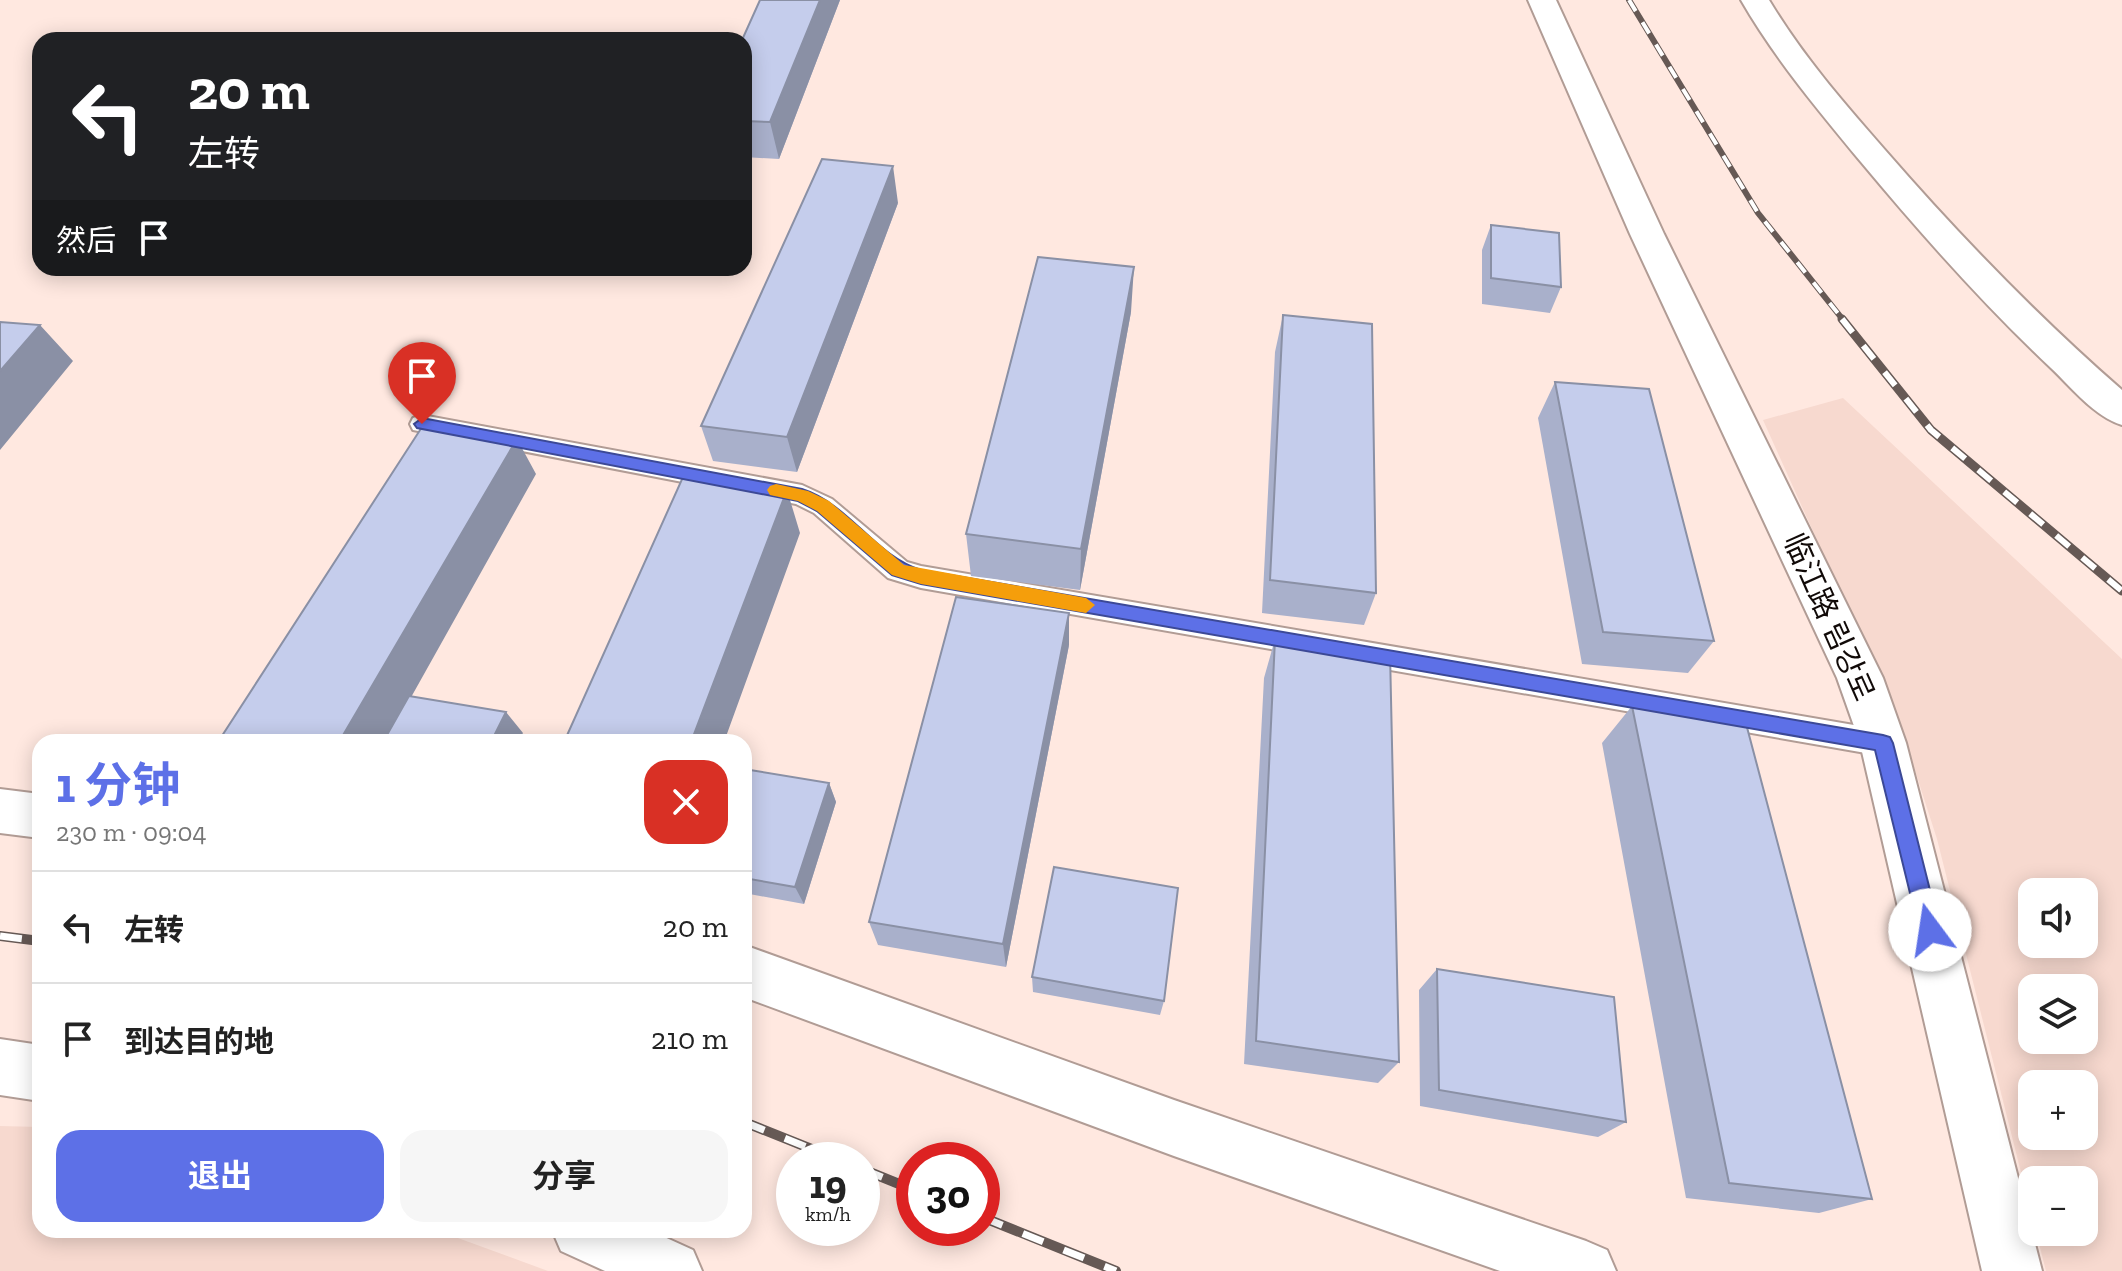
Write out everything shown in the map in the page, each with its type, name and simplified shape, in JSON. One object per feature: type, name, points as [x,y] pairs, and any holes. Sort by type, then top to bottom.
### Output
[{"type":"street","name":"临江路 림강로","points":[[1542,0],[1641,221],[1860,678],[1883,743],[2012,1271]]},
{"type":"street","points":[[1755,0],[1808,80],[1935,228],[1994,294],[2122,411]]},
{"type":"street","points":[[0,811],[32,815]]},
{"type":"street","points":[[752,974],[1174,1128],[1586,1271]]},
{"type":"street","points":[[0,1067],[32,1072]]},
{"type":"street","points":[[600,1238],[672,1271]]},
{"type":"lane","points":[[422,424],[802,495],[823,506],[898,570],[921,577],[1883,743]]},
{"type":"shaded area","points":[[1843,398],[2122,659],[2122,1271],[2046,1271],[2040,1246],[2098,1246],[2098,1166],[2019,1166],[1937,839],[1901,727],[1763,420]]},
{"type":"shaded area","points":[[0,1126],[32,1127],[32,1238],[458,1238],[548,1271],[0,1271]]},
{"type":"building","points":[[760,0],[820,0],[770,122],[752,121],[752,32],[746,32]]},
{"type":"building","points":[[822,159],[893,166],[787,437],[701,426]]},
{"type":"building","points":[[1491,225],[1559,233],[1561,287],[1491,278]]},
{"type":"building","points":[[1038,257],[1134,267],[1081,549],[966,534]]},
{"type":"building","points":[[1283,315],[1372,324],[1376,593],[1270,580]]},
{"type":"building","points":[[0,322],[40,325],[0,371]]},
{"type":"building","points":[[1555,382],[1649,389],[1714,641],[1603,632]]},
{"type":"building","points":[[422,427],[517,439],[344,734],[223,734]]},
{"type":"building","points":[[683,477],[787,490],[694,734],[568,734]]},
{"type":"building","points":[[956,597],[1069,613],[1003,944],[869,922]]},
{"type":"building","points":[[1275,639],[1390,653],[1399,1062],[1256,1041]]},
{"type":"building","points":[[409,696],[506,712],[495,734],[388,734]]},
{"type":"building","points":[[1632,706],[1744,716],[1872,1199],[1729,1183]]},
{"type":"building","points":[[752,770],[829,783],[795,887],[752,879]]},
{"type":"building","points":[[1054,867],[1178,888],[1164,1001],[1032,977]]},
{"type":"building","points":[[1437,969],[1614,997],[1626,1122],[1439,1090]]},
{"type":"railway","points":[[1629,0],[1758,213],[1844,321]]},
{"type":"railway","points":[[1842,319],[1931,430],[2122,591]]},
{"type":"railway","points":[[0,936],[32,940]]},
{"type":"railway","points":[[752,1125],[794,1142]]},
{"type":"railway","points":[[880,1176],[896,1183]]},
{"type":"railway","points":[[1000,1224],[1116,1271]]},
{"type":"slow traffic","points":[[776,490],[802,495],[823,506],[898,570],[921,577],[1086,605]]},
{"type":"route","points":[[422,424],[802,495],[823,506],[898,570],[921,577],[1883,743],[1930,930]]}]
